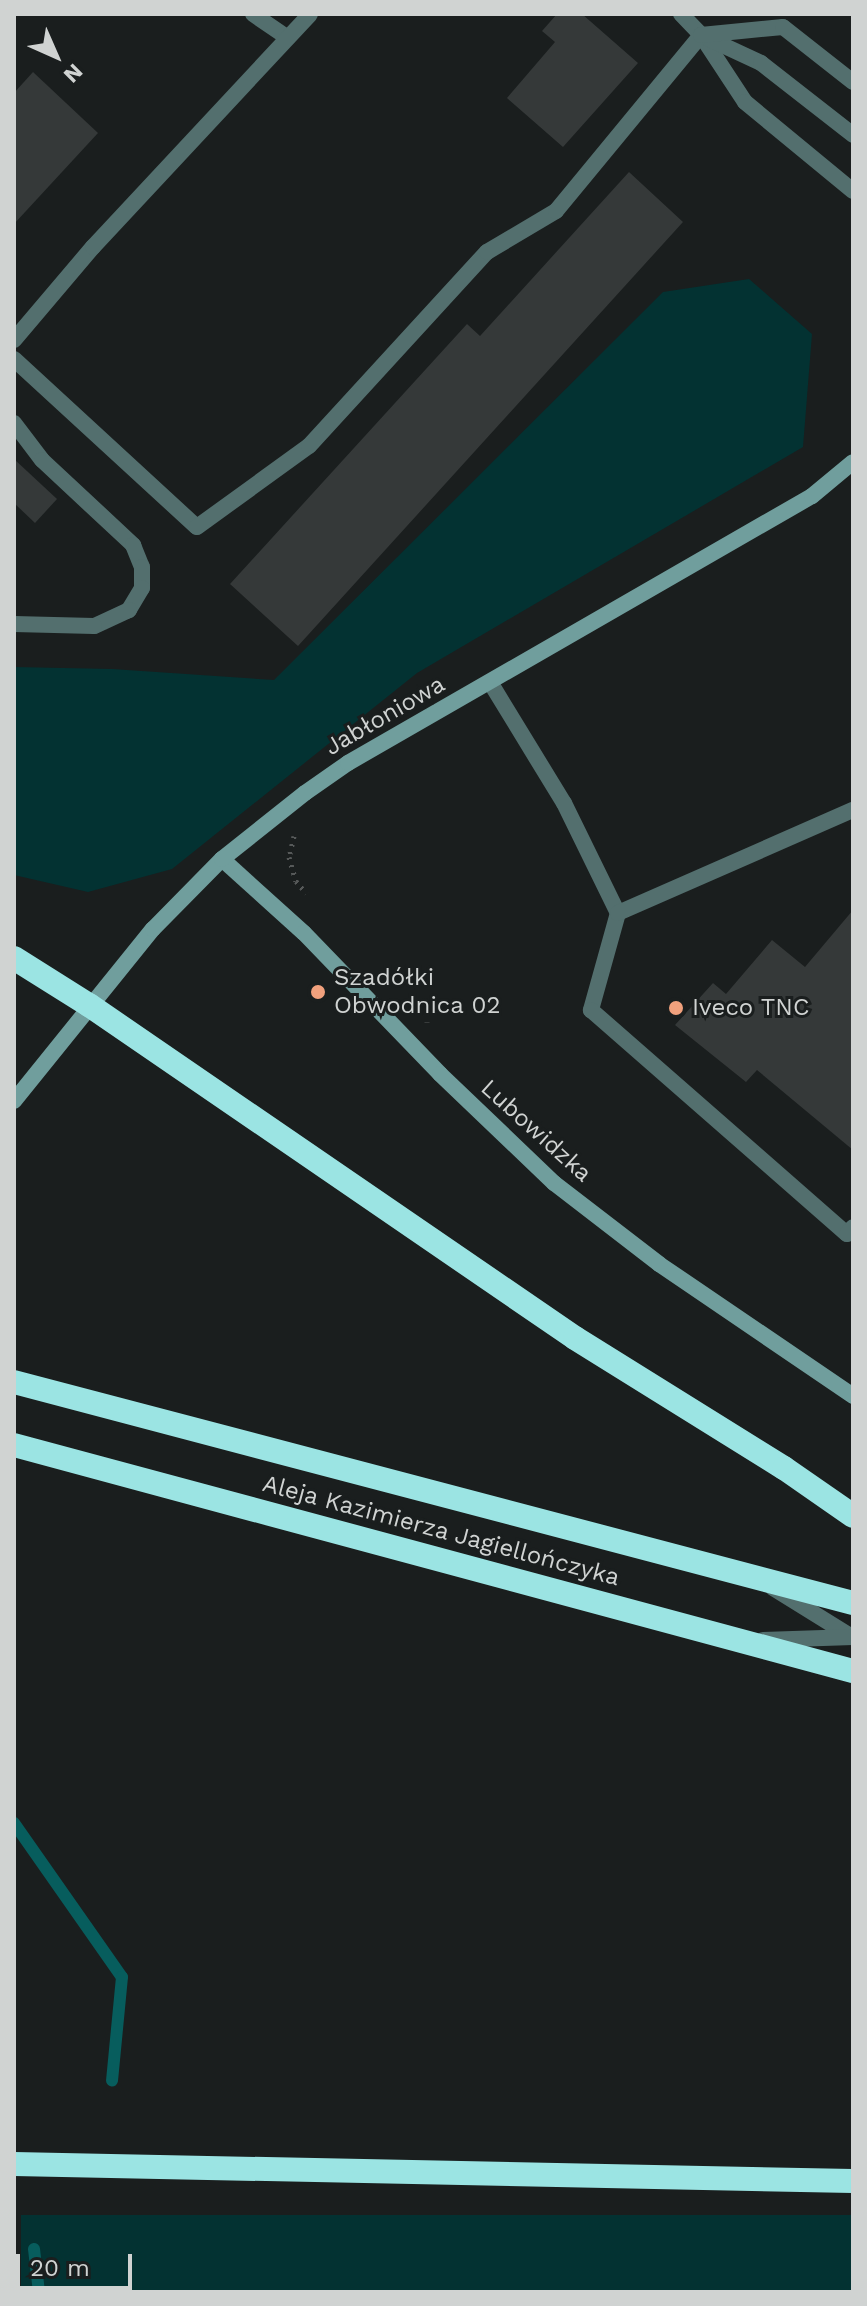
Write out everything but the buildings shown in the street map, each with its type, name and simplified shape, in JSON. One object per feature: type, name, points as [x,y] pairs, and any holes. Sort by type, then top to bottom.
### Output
[{"type":"highway","points":[[14,958],[89,1005],[575,1338],[853,1516]]},
{"type":"highway","name":"Aleja Kazimierza Jagiellończyka","points":[[14,1382],[853,1603]]},
{"type":"highway","name":"Aleja Kazimierza Jagiellończyka","points":[[14,1445],[853,1671]]},
{"type":"highway","points":[[14,2164],[853,2181]]},
{"type":"street","name":"Jabłoniowa","points":[[14,1101],[153,929],[222,859],[348,763],[812,496],[853,462]]},
{"type":"street","name":"Lubowidzka","points":[[222,859],[304,933],[440,1074],[554,1183],[659,1264],[853,1396]]},
{"type":"lane","points":[[253,14],[288,38]]},
{"type":"lane","points":[[14,340],[93,247],[310,14]]},
{"type":"lane","points":[[681,14],[701,35],[745,102],[853,191]]},
{"type":"lane","points":[[14,359],[197,527],[309,446],[487,252],[556,211],[701,35],[783,27],[853,82]]},
{"type":"lane","points":[[701,35],[761,63],[853,135]]},
{"type":"lane","points":[[14,423],[42,460],[133,545],[142,567],[142,588],[129,610],[110,621],[94,626],[14,624]]},
{"type":"lane","points":[[490,682],[564,803],[618,913],[591,1010],[847,1234],[853,1227]]},
{"type":"lane","points":[[618,913],[853,810]]},
{"type":"lane","points":[[756,1577],[853,1637]]},
{"type":"lane","points":[[739,1641],[853,1637]]},
{"type":"path","points":[[299,828],[289,857],[296,881],[312,900]]},
{"type":"path","points":[[402,999],[427,1014],[427,1023],[437,1033]]},
{"type":"shaded area","points":[[749,279],[812,334],[803,447],[417,673],[172,869],[88,892],[14,875],[14,667],[112,669],[274,680],[663,292]]},
{"type":"shaded area","points":[[21,2215],[853,2215],[853,2292],[21,2292]]},
{"type":"waterway","points":[[14,1823],[122,1977],[112,2081]]},
{"type":"waterway","points":[[34,2249],[39,2292]]},
{"type":"place","name":"Szadółki Obwodnica 02","points":[[318,992]]},
{"type":"place","name":"Iveco TNC","points":[[676,1008]]}]
